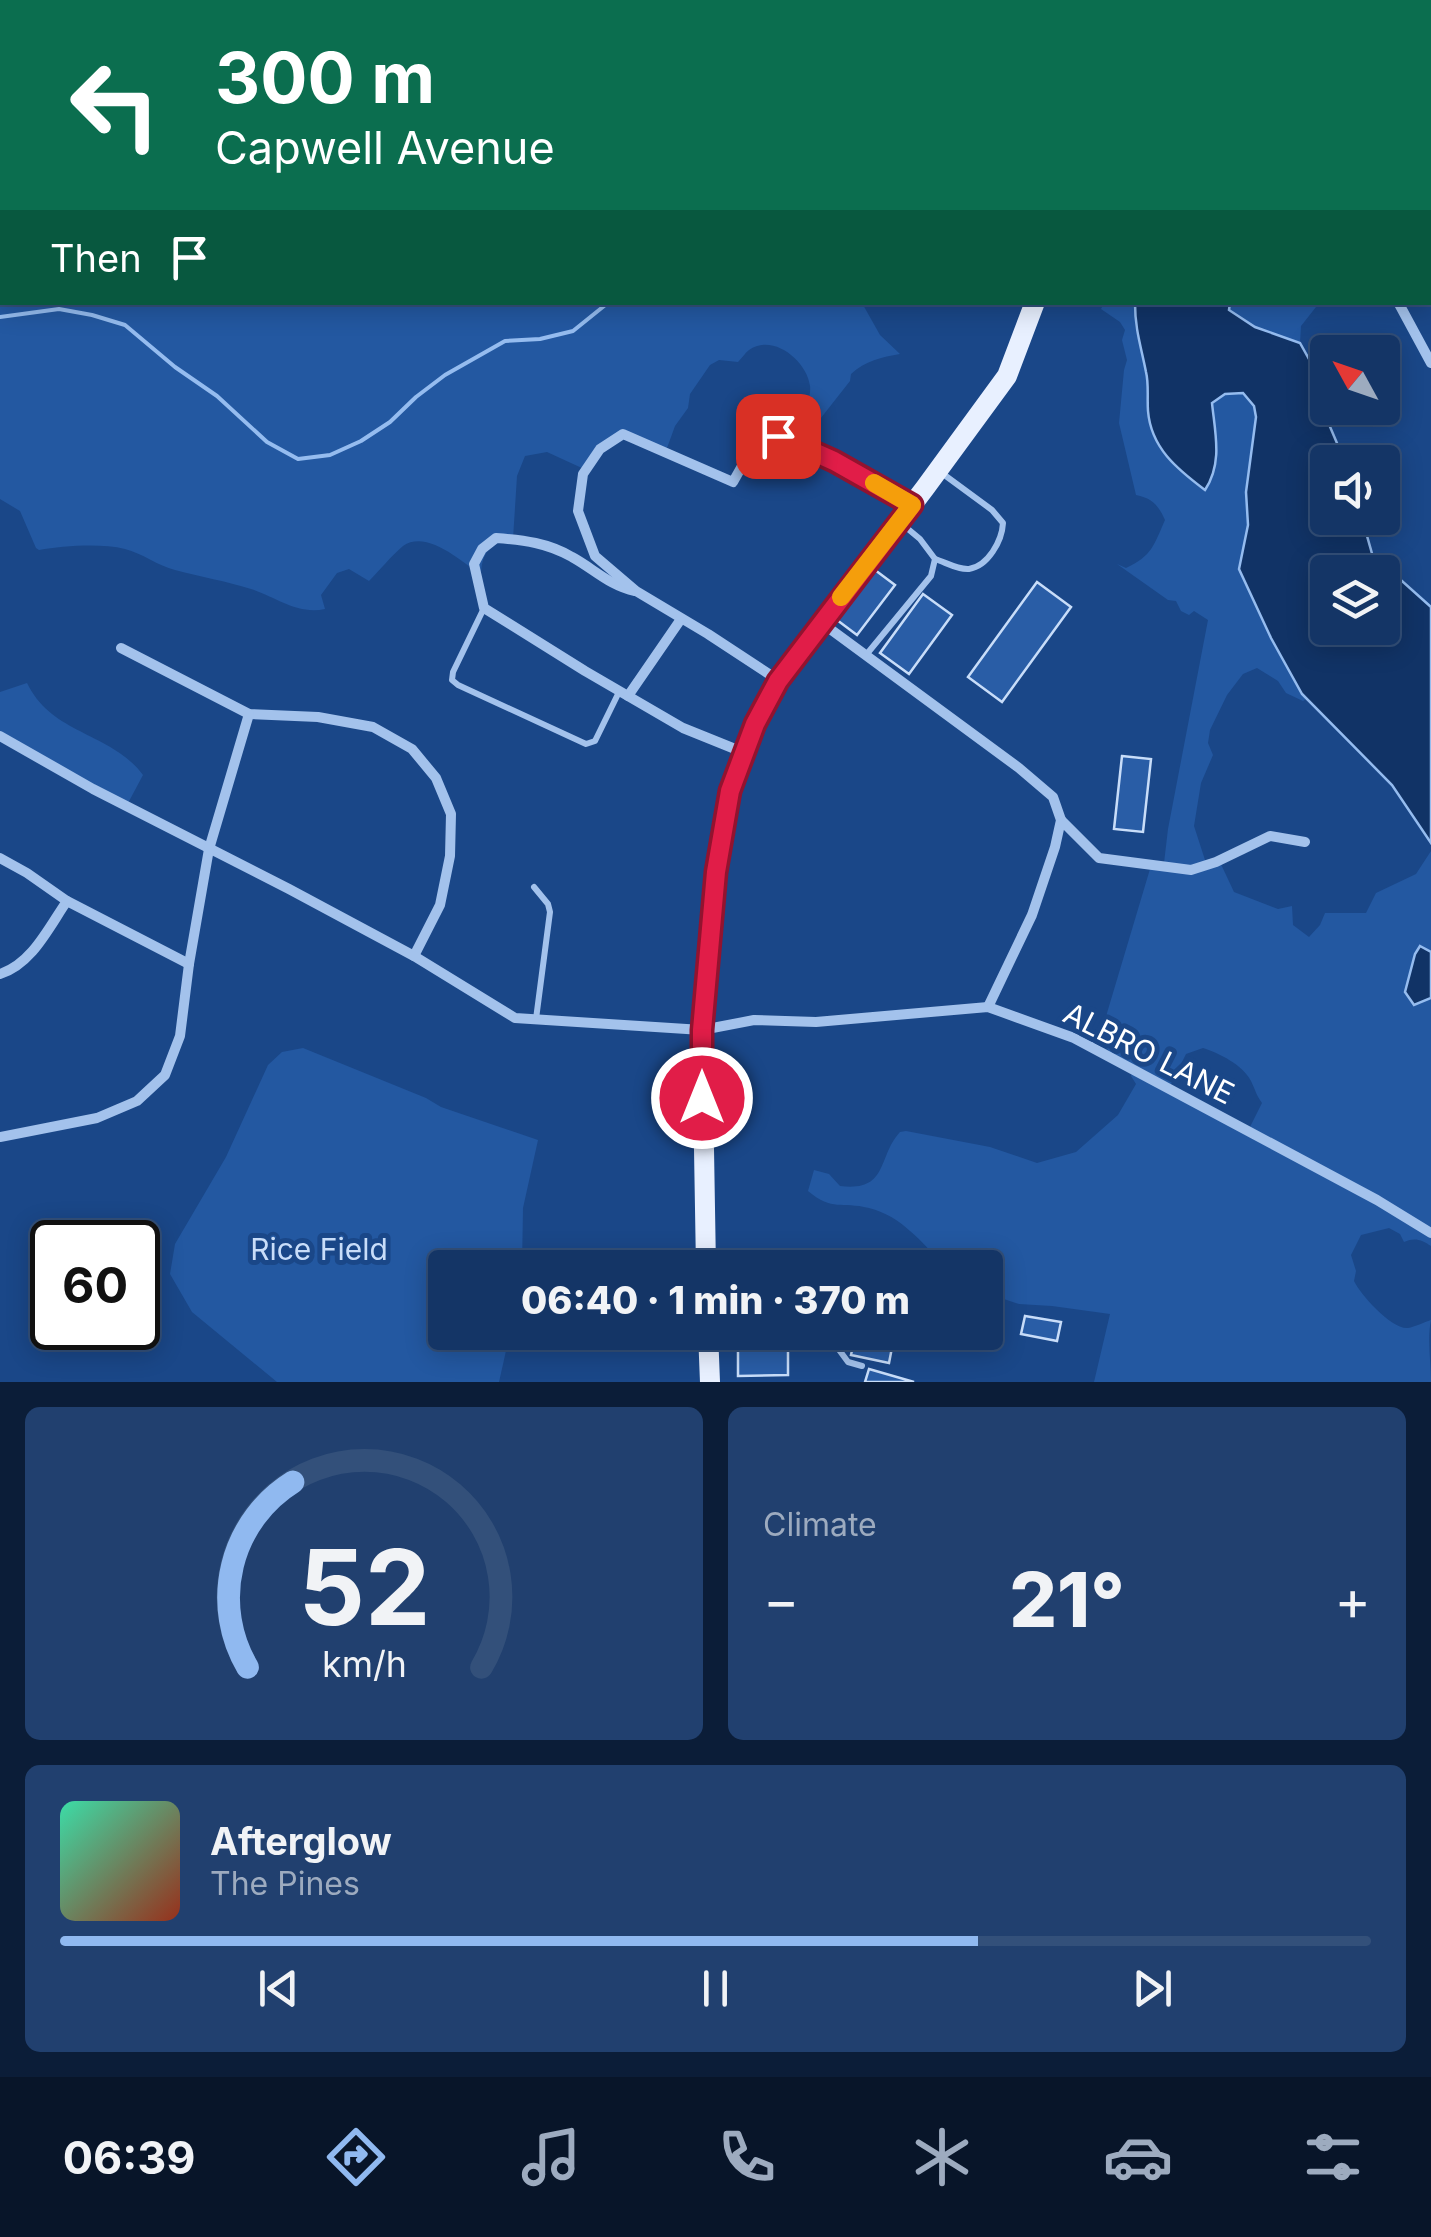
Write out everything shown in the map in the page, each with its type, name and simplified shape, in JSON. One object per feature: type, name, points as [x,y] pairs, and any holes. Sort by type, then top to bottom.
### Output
[{"type":"main road","points":[[706,1250],[702,1030],[716,872],[730,791],[755,724],[778,681],[1007,376],[1034,305]]},
{"type":"main road","points":[[709,1350],[710,1382]]},
{"type":"street","points":[[1400,305],[1431,363]]},
{"type":"street","points":[[778,681],[636,591],[595,556],[578,511],[583,474],[600,449],[623,434],[733,482],[756,444],[778,436],[834,461],[906,513]]},
{"type":"street","points":[[636,591],[620,588],[572,556],[545,544],[496,538],[482,549],[474,564],[484,608],[683,728],[745,753]]},
{"type":"street","points":[[624,694],[680,618]]},
{"type":"street","points":[[822,622],[1054,797],[1062,820],[1099,858],[1191,870],[1270,836],[1305,842]]},
{"type":"street","points":[[121,648],[249,714],[318,717],[373,727],[412,749],[436,778],[451,814],[450,856],[440,905],[414,956]]},
{"type":"street","points":[[0,1137],[97,1118],[137,1102],[164,1075],[180,1036],[208,849],[249,714]]},
{"type":"street","name":"ALBRO LANE","points":[[0,736],[93,790],[414,956],[515,1018],[702,1030],[754,1020],[816,1022],[988,1007],[1074,1038],[1378,1200],[1431,1233]]},
{"type":"street","points":[[988,1007],[1032,915],[1062,820]]},
{"type":"street","points":[[0,858],[66,901],[188,964]]},
{"type":"street","points":[[0,974],[12,970],[35,948],[66,901]]},
{"type":"lane","points":[[906,513],[935,558],[970,569],[984,562],[994,549],[1004,523],[938,471]]},
{"type":"lane","points":[[866,655],[931,576],[935,558]]},
{"type":"lane","points":[[484,608],[453,672],[452,680],[458,685],[586,744],[595,741],[624,694]]},
{"type":"lane","points":[[534,888],[550,912],[536,1019]]},
{"type":"lane","points":[[839,1350],[848,1362],[862,1366]]},
{"type":"green space","points":[[0,305],[863,305],[880,335],[900,354],[874,360],[851,374],[850,381],[817,423],[808,445],[795,441],[810,386],[796,359],[768,345],[749,350],[738,362],[719,360],[710,365],[690,394],[688,408],[675,426],[667,448],[622,434],[584,469],[547,452],[525,456],[517,476],[513,539],[489,550],[481,575],[444,549],[412,542],[403,546],[369,581],[349,569],[337,573],[321,595],[325,609],[296,607],[242,586],[169,568],[125,549],[82,546],[39,550],[20,511],[0,499]]},
{"type":"green space","points":[[1103,305],[1135,305],[1135,327],[1148,376],[1148,416],[1176,468],[1206,489],[1217,454],[1212,403],[1225,394],[1243,393],[1254,406],[1256,417],[1246,492],[1248,525],[1239,569],[1306,699],[1286,693],[1278,681],[1257,668],[1243,674],[1227,695],[1210,730],[1208,743],[1213,755],[1201,783],[1194,826],[1205,860],[1219,860],[1234,892],[1278,909],[1292,906],[1293,925],[1309,937],[1325,913],[1366,913],[1376,893],[1416,874],[1431,851],[1431,952],[1421,947],[1415,954],[1420,1004],[1431,998],[1431,1246],[1418,1240],[1404,1242],[1400,1234],[1389,1228],[1361,1235],[1351,1255],[1356,1271],[1354,1281],[1385,1317],[1408,1328],[1431,1320],[1431,1382],[1094,1382],[1110,1314],[1019,1304],[1003,1299],[1003,1250],[929,1250],[892,1217],[869,1208],[831,1204],[808,1191],[814,1170],[829,1174],[840,1186],[867,1184],[880,1171],[900,1132],[906,1131],[990,1147],[1037,1163],[1076,1152],[1118,1115],[1136,1084],[1131,1076],[1133,1070],[1101,1042],[1150,869],[1164,863],[1208,620],[1194,611],[1189,615],[1181,611],[1176,601],[1168,600],[1117,564],[1126,568],[1147,554],[1165,520],[1154,503],[1136,495],[1119,423],[1127,360],[1122,340],[1125,330],[1101,309]],"holes":[[[1203,1048],[1237,1065],[1262,1103],[1250,1127],[1170,1086],[1186,1054]]]},
{"type":"green space","points":[[1230,305],[1316,307],[1301,326],[1300,343],[1255,327],[1229,309]]},
{"type":"green space","points":[[27,683],[51,713],[115,750],[143,775],[127,805],[0,735],[0,692]]},
{"type":"green space","name":"Rice Field","points":[[303,1048],[441,1107],[538,1140],[523,1208],[522,1250],[428,1250],[428,1350],[506,1350],[499,1382],[277,1382],[192,1312],[170,1274],[175,1244],[226,1157],[268,1065],[282,1052]]},
{"type":"shaded area","points":[[1135,305],[1230,305],[1229,310],[1255,327],[1300,343],[1310,361],[1310,425],[1329,425],[1338,445],[1310,445],[1310,535],[1366,535],[1372,555],[1310,555],[1310,645],[1400,645],[1400,579],[1431,607],[1431,843],[1392,785],[1302,694],[1239,569],[1248,525],[1246,492],[1256,417],[1254,406],[1243,393],[1225,394],[1212,403],[1216,459],[1205,490],[1175,466],[1154,436],[1148,411],[1147,377]]},
{"type":"shaded area","points":[[1420,946],[1431,952],[1431,998],[1414,1005],[1405,992]]},
{"type":"building","points":[[871,567],[895,585],[857,635],[833,617]]},
{"type":"building","points":[[1037,582],[1071,607],[1002,702],[968,677]]},
{"type":"building","points":[[923,594],[952,615],[909,674],[880,653]]},
{"type":"building","points":[[1122,756],[1151,759],[1143,832],[1114,829]]},
{"type":"building","points":[[1025,1316],[1061,1322],[1057,1341],[1021,1334]]},
{"type":"building","points":[[738,1350],[788,1350],[788,1375],[738,1376]]},
{"type":"building","points":[[852,1350],[892,1350],[889,1363],[851,1355]]},
{"type":"building","points":[[869,1369],[914,1382],[865,1382]]},
{"type":"waterway","points":[[0,317],[59,309],[125,325],[217,396],[267,442],[298,459],[330,455],[361,441],[445,375],[505,341],[540,339],[573,331],[605,305]]},
{"type":"slow traffic","points":[[841,597],[912,505],[874,483]]},
{"type":"route","points":[[702,1098],[702,1030],[716,872],[730,791],[755,724],[778,681],[912,505],[834,461],[778,436]]}]
